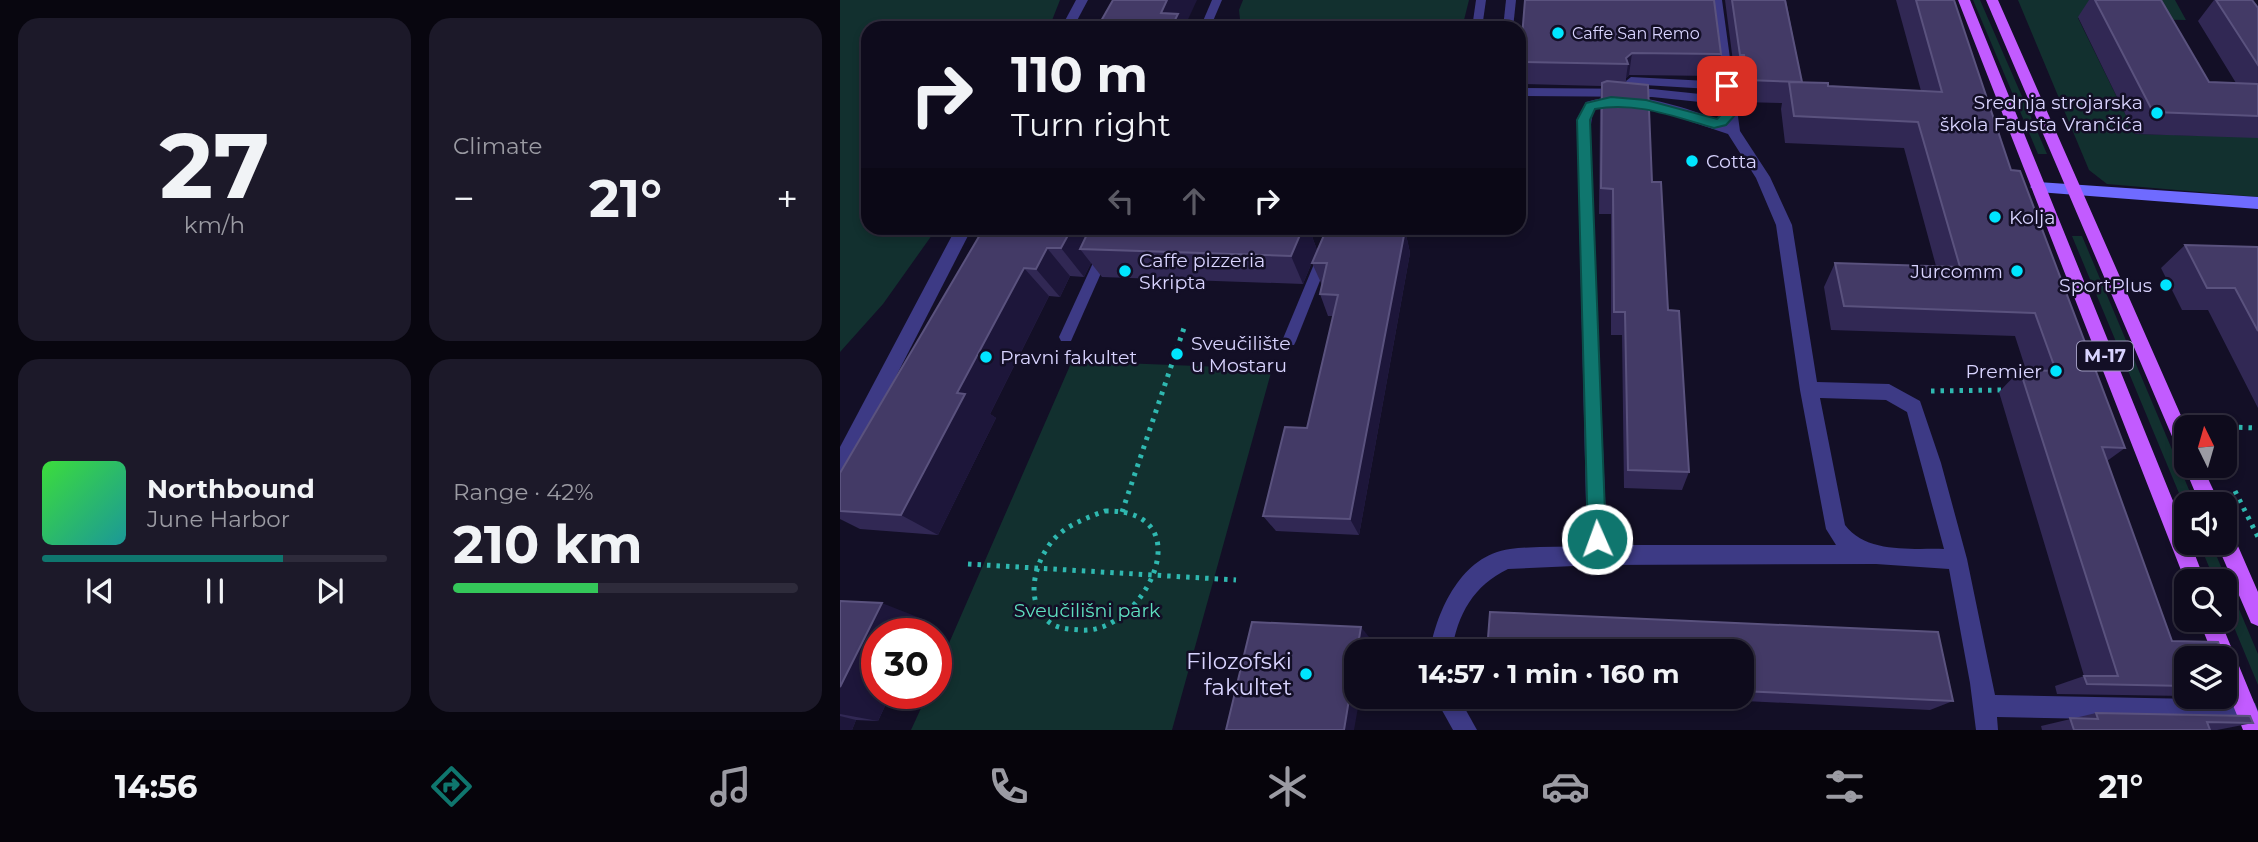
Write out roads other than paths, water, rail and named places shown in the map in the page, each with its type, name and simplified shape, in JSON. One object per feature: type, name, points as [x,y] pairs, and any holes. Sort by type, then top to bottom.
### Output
[{"type":"main road","name":"M-17","points":[[1964,0],[2190,569]]},
{"type":"main road","name":"M-17","points":[[1992,0],[2174,422]]},
{"type":"main road","points":[[2038,187],[2258,202]]},
{"type":"main road","points":[[2232,555],[2258,616]]},
{"type":"main road","points":[[2214,632],[2245,724]]},
{"type":"street","points":[[1072,21],[1082,0]]},
{"type":"street","points":[[1716,0],[1712,19],[1730,108],[1784,225],[1810,390],[1836,529],[1840,538],[1852,547],[1875,555]]},
{"type":"street","points":[[1597,555],[1583,120],[1586,112],[1596,103],[1633,102],[1672,110],[1714,124],[1730,108]]},
{"type":"street","points":[[840,466],[960,235]]},
{"type":"street","points":[[1810,390],[1889,393],[1914,407],[1944,503],[1957,559],[1986,706],[1987,730]]},
{"type":"street","points":[[1443,639],[1445,625],[1463,591],[1490,567],[1507,559],[1597,555],[1875,555],[1957,559]]},
{"type":"street","points":[[1986,706],[2245,724]]},
{"type":"street","points":[[1453,709],[1466,730]]},
{"type":"lane","points":[[1208,21],[1217,0]]},
{"type":"lane","points":[[1478,21],[1481,0]]},
{"type":"lane","points":[[1509,21],[1511,0]]},
{"type":"lane","points":[[1631,81],[1730,108]]},
{"type":"lane","points":[[1526,92],[1652,93],[1730,108]]},
{"type":"lane","points":[[1066,337],[1112,235]]},
{"type":"lane","points":[[1289,341],[1332,235]]},
{"type":"place","name":"Caffe San Remo","points":[[1558,33]]},
{"type":"place","name":"Srednja strojarska škola Fausta Vrančića","points":[[2157,113]]},
{"type":"place","name":"Cotta","points":[[1692,161]]},
{"type":"place","name":"Kolja","points":[[1995,217]]},
{"type":"place","name":"Caffe pizzeria Skripta","points":[[1125,271]]},
{"type":"place","name":"Jurcomm","points":[[2017,271]]},
{"type":"place","name":"SportPlus","points":[[2166,285]]},
{"type":"place","name":"Sveučilište u Mostaru","points":[[1177,354]]},
{"type":"place","name":"Pravni fakultet","points":[[986,357]]},
{"type":"place","name":"Premier","points":[[2056,371]]},
{"type":"place","name":"Filozofski fakultet","points":[[1306,674]]},
{"type":"park label","name":"Sveučilišni park","points":[[1087,610]]}]
